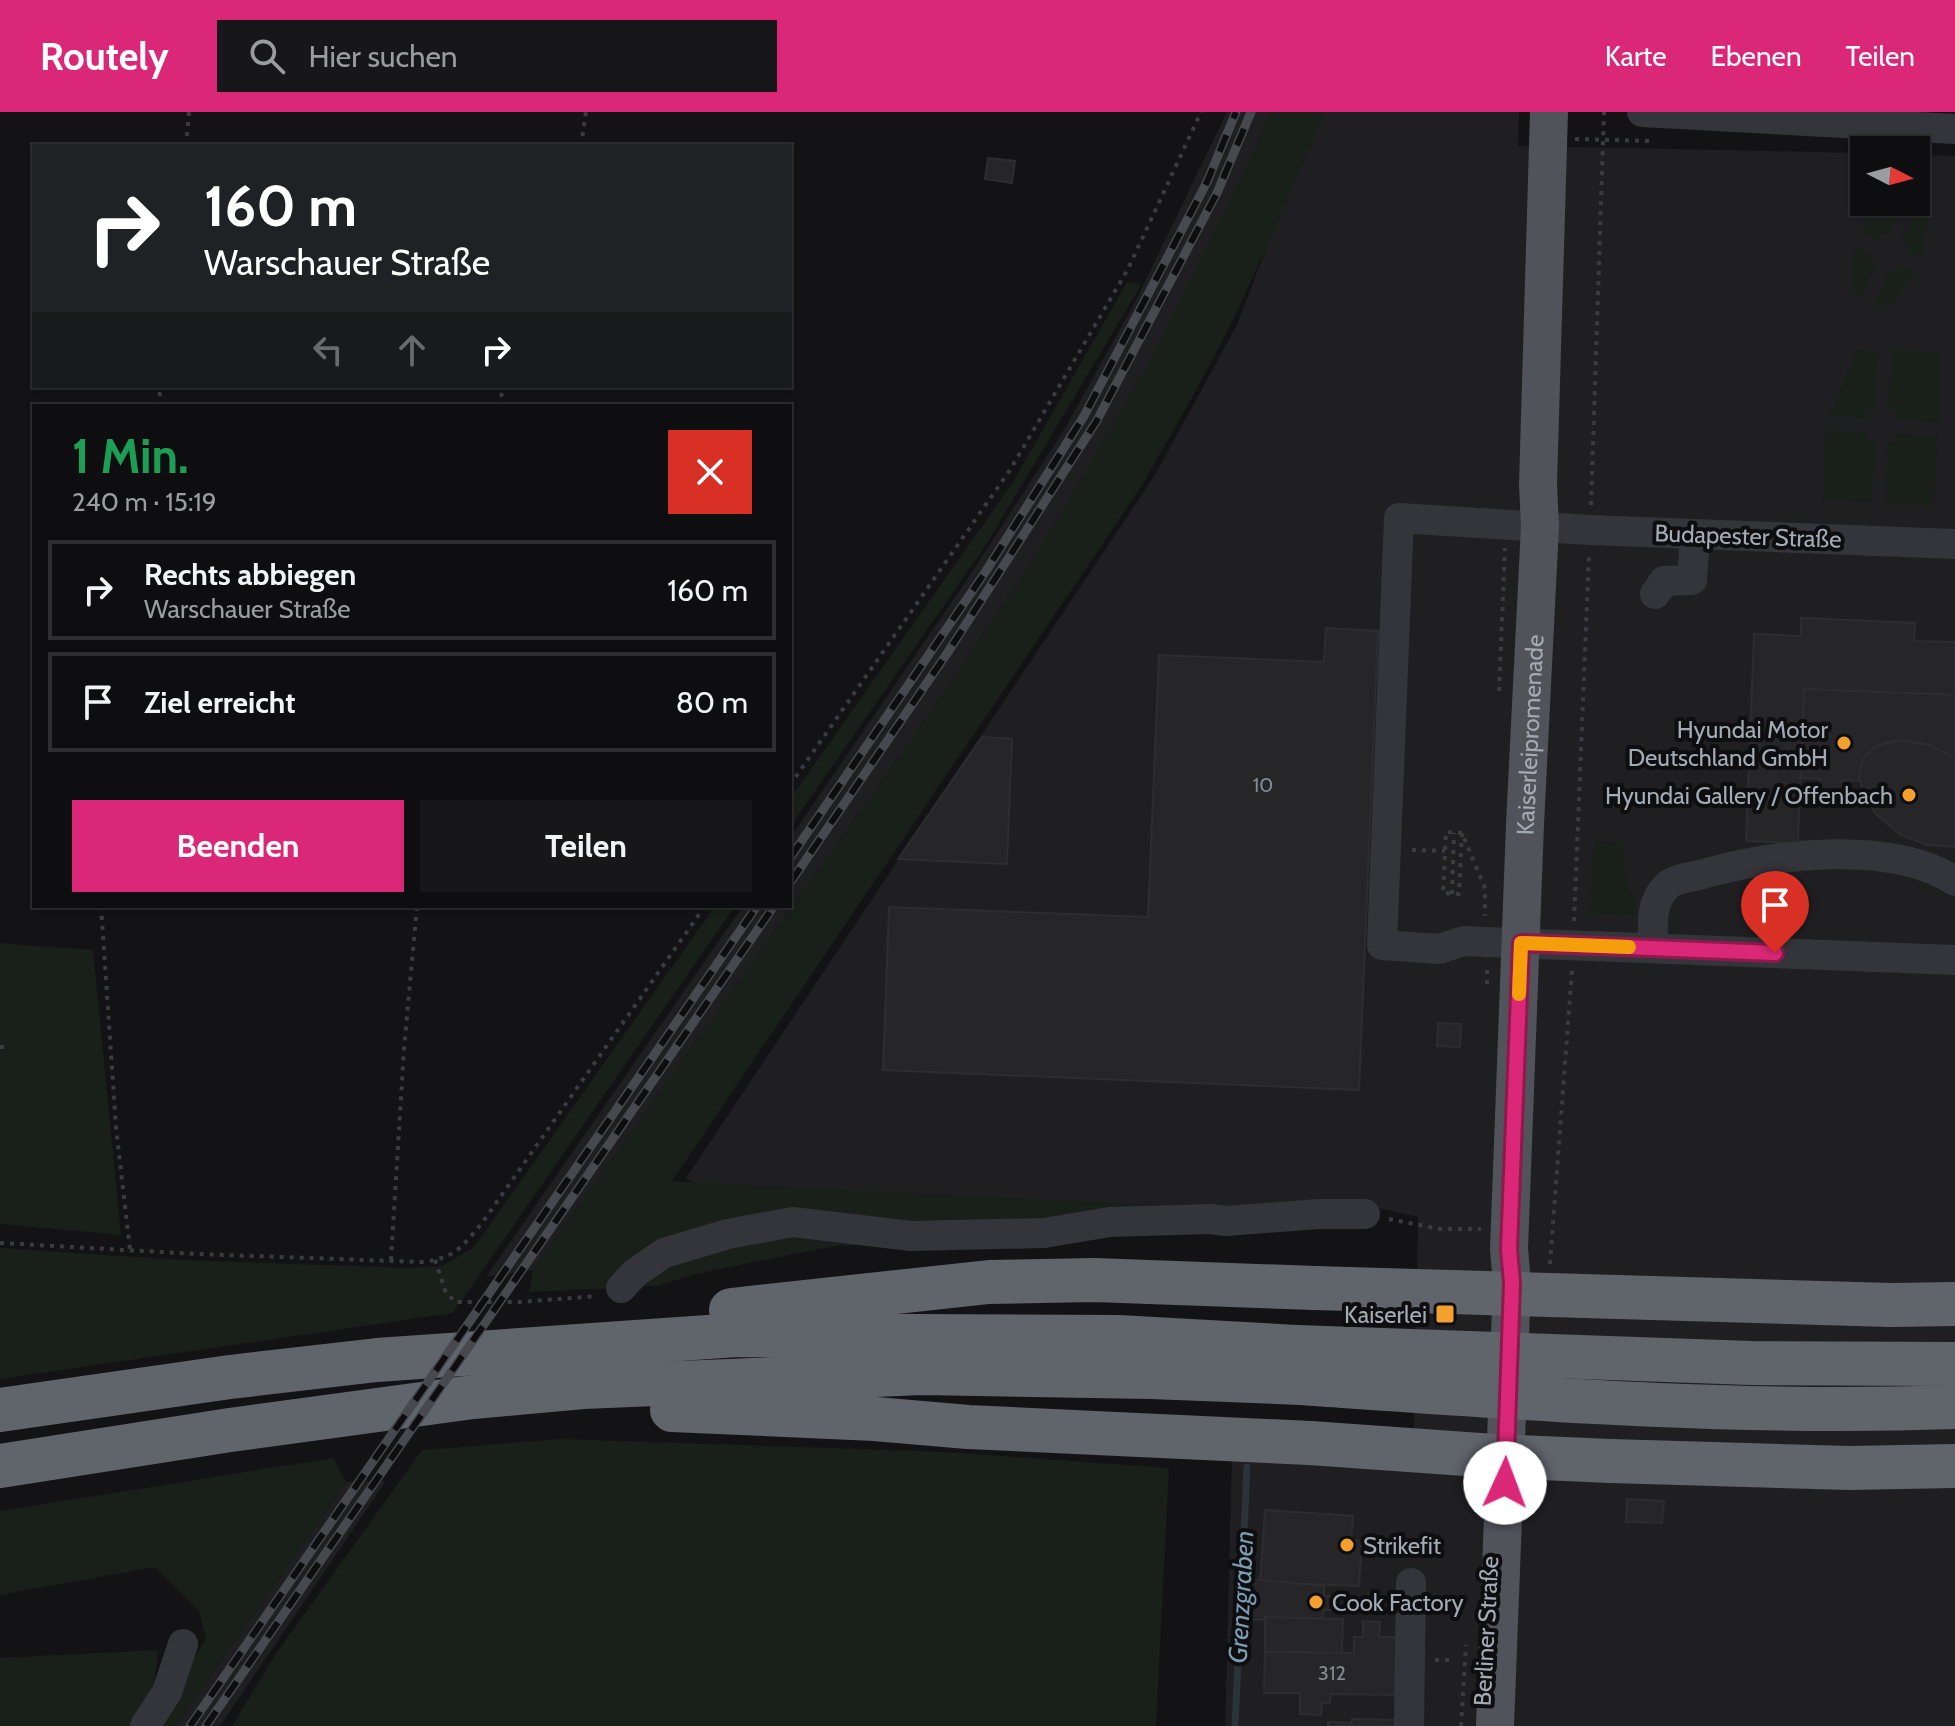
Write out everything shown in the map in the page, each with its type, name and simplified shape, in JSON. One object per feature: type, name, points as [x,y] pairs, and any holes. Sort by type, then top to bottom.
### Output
[{"type":"highway","points":[[489,1351],[642,1320],[989,1282],[1126,1280],[1315,1288],[1931,1300]]},
{"type":"highway","points":[[0,1410],[230,1377],[377,1360],[737,1335],[1118,1337],[1299,1365],[1661,1406],[1754,1409],[1955,1407]]},
{"type":"highway","points":[[0,1466],[230,1430],[491,1395],[583,1387],[922,1373],[1151,1377],[1299,1365],[1955,1364]]},
{"type":"highway","points":[[491,1395],[606,1409],[772,1413],[1494,1456],[1950,1469]]},
{"type":"main road","name":"Kaiserleipromenade","points":[[1521,943],[1540,526],[1538,484],[1549,112]]},
{"type":"main road","name":"Kaiserleipromenade","points":[[1540,526],[1552,477],[1569,112]]},
{"type":"main road","name":"Berliner Straße","points":[[1482,1726],[1502,1283],[1495,1239],[1521,943]]},
{"type":"main road","name":"Berliner Straße","points":[[1495,1239],[1511,1298],[1495,1726]]},
{"type":"street","points":[[1642,112],[1955,129]]},
{"type":"street","name":"Budapester Straße","points":[[1387,849],[1399,518],[1955,544]]},
{"type":"street","points":[[1655,594],[1664,581],[1692,580],[1695,534]]},
{"type":"street","points":[[1387,849],[1382,937],[1440,932],[1464,941],[1955,960]]},
{"type":"street","points":[[1654,948],[1652,922],[1657,901],[1669,883],[1737,864],[1795,857],[1897,857],[1937,869],[1955,881]]},
{"type":"street","points":[[621,1288],[635,1273],[664,1253],[728,1234],[793,1222],[911,1236],[1044,1233],[1110,1222],[1226,1221],[1365,1214]]},
{"type":"street","points":[[1409,1726],[1411,1583]]},
{"type":"street","points":[[145,1726],[167,1692],[183,1644]]},
{"type":"path","points":[[186,144],[189,112]]},
{"type":"path","points":[[581,144],[586,112]]},
{"type":"path","points":[[792,782],[1010,470],[1128,269],[1201,112]]},
{"type":"path","points":[[1446,832],[1462,833],[1459,894],[1443,893],[1446,832]]},
{"type":"path","points":[[1452,894],[1454,833]]},
{"type":"path","points":[[1462,833],[1485,888],[1485,916]]},
{"type":"path","points":[[1387,849],[1445,851]]},
{"type":"path","points":[[101,908],[116,1127],[130,1250]]},
{"type":"path","points":[[391,1260],[404,1049],[417,908]]},
{"type":"path","points":[[0,1243],[391,1260],[435,1260],[460,1250],[704,908]]},
{"type":"path","points":[[0,1047],[8,1047]]},
{"type":"path","points":[[1365,1214],[1495,1239]]},
{"type":"path","points":[[435,1260],[446,1293],[456,1302],[520,1302],[597,1296],[621,1288]]},
{"type":"shaded area","points":[[1227,112],[1271,112],[1149,364],[1031,564],[917,732],[792,907],[792,835],[970,575],[1064,430],[1135,302]]},
{"type":"shaded area","points":[[1271,112],[1325,112],[1248,288],[1143,484],[672,1181],[1240,1209],[1049,1235],[835,1246],[696,1274],[657,1286],[529,1292],[533,1270],[917,732],[1031,564],[1149,364]]},
{"type":"shaded area","points":[[1318,112],[1519,112],[1518,146],[1850,153],[1850,216],[1930,216],[1930,155],[1955,156],[1955,1726],[1225,1726],[1232,1457],[1413,1467],[1418,1217],[1361,1204],[1307,1210],[727,1206],[686,1178],[1155,475],[1237,325]]},
{"type":"shaded area","points":[[1872,216],[1896,216],[1888,236],[1881,233],[1878,240],[1861,232]]},
{"type":"shaded area","points":[[1912,216],[1923,216],[1926,221],[1923,260],[1906,253],[1909,246],[1901,242]]},
{"type":"shaded area","points":[[1856,247],[1872,254],[1869,260],[1876,263],[1860,302],[1852,276]]},
{"type":"shaded area","points":[[1900,265],[1917,273],[1892,303],[1873,309],[1890,270],[1896,273]]},
{"type":"shaded area","points":[[1127,282],[1141,285],[986,545],[792,824],[792,796],[1013,482]]},
{"type":"shaded area","points":[[1857,350],[1878,351],[1875,410],[1867,410],[1867,418],[1829,417]]},
{"type":"shaded area","points":[[1892,350],[1940,352],[1938,422],[1897,420],[1898,410],[1889,410]]},
{"type":"shaded area","points":[[1826,430],[1867,432],[1866,440],[1875,441],[1871,502],[1823,500]]},
{"type":"shaded area","points":[[1897,434],[1937,436],[1934,505],[1886,503],[1888,442],[1896,442]]},
{"type":"shaded area","points":[[1595,841],[1621,842],[1626,882],[1636,901],[1635,915],[1590,914]]},
{"type":"shaded area","points":[[714,908],[734,908],[453,1313],[0,1379],[0,1248],[181,1260],[410,1268],[442,1266],[474,1247]]},
{"type":"shaded area","points":[[742,908],[791,908],[533,1270],[486,1277]]},
{"type":"shaded area","points":[[0,943],[93,950],[121,1235],[0,1224]]},
{"type":"shaded area","points":[[560,1439],[947,1452],[1169,1468],[1156,1726],[232,1726],[275,1655],[422,1450]]},
{"type":"shaded area","points":[[333,1458],[346,1482],[175,1726],[149,1726],[206,1639],[199,1611],[155,1567],[0,1595],[0,1511]]},
{"type":"shaded area","points":[[386,1481],[220,1726],[175,1726],[346,1482]]},
{"type":"shaded area","points":[[158,1650],[152,1707],[138,1726],[0,1726],[0,1658]]},
{"type":"building","points":[[988,158],[1015,161],[1012,183],[985,179]]},
{"type":"building","points":[[1801,618],[1915,623],[1914,641],[1955,642],[1955,695],[1804,689],[1798,843],[1746,841],[1754,634],[1801,636]]},
{"type":"building","points":[[1326,628],[1378,631],[1359,1090],[883,1070],[889,907],[1148,917],[1159,655],[1324,662]]},
{"type":"building","name":"Hyundai Motor Deutschland GmbH","points":[[1804,689],[1955,695],[1955,758],[1926,744],[1904,740],[1887,742],[1875,747],[1863,759],[1859,781],[1842,780],[1842,797],[1819,797],[1820,779],[1801,778]]},
{"type":"building","points":[[982,737],[1012,739],[1007,864],[898,859]]},
{"type":"building","name":"Hyundai Gallery / Offenbach","points":[[1901,740],[1929,745],[1955,758],[1955,847],[1927,845],[1901,835],[1876,814],[1865,799],[1859,778],[1863,759],[1875,747]]},
{"type":"building","points":[[1438,1023],[1461,1024],[1460,1047],[1437,1046]]},
{"type":"building","points":[[1627,1499],[1664,1501],[1662,1523],[1626,1522]]},
{"type":"building","points":[[1265,1510],[1353,1516],[1351,1540],[1362,1541],[1359,1586],[1260,1582]]},
{"type":"building","points":[[1250,1579],[1324,1586],[1324,1596],[1331,1596],[1331,1610],[1324,1610],[1323,1618],[1248,1620]]},
{"type":"building","points":[[1265,1617],[1343,1619],[1342,1653],[1265,1652]]},
{"type":"building","points":[[1363,1621],[1380,1622],[1379,1637],[1400,1637],[1399,1695],[1331,1694],[1330,1703],[1322,1703],[1321,1715],[1300,1714],[1300,1693],[1264,1693],[1265,1652],[1354,1653],[1354,1637],[1363,1637]]},
{"type":"building","points":[[1352,1719],[1399,1720],[1399,1726],[1328,1726],[1328,1722],[1352,1723]]},
{"type":"waterway","name":"Grenzgraben","points":[[1235,1726],[1247,1467]]},
{"type":"railway","points":[[792,855],[986,571],[1084,416],[1207,182],[1236,112]]},
{"type":"railway","points":[[792,880],[948,652],[1096,422],[1217,193],[1251,112]]},
{"type":"railway","points":[[190,1726],[756,908]]},
{"type":"railway","points":[[206,1726],[773,908]]},
{"type":"slow traffic","points":[[1519,994],[1521,943],[1629,947]]},
{"type":"place","name":"Hyundai Motor Deutschland GmbH","points":[[1844,743]]},
{"type":"place","name":"Hyundai Gallery / Offenbach","points":[[1909,795]]},
{"type":"place","name":"Kaiserlei","points":[[1445,1314]]},
{"type":"place","name":"Strikefit","points":[[1347,1545]]},
{"type":"place","name":"Cook Factory","points":[[1316,1602]]},
{"type":"route","points":[[1505,1483],[1512,1283],[1509,1249],[1521,943],[1775,953]]}]
